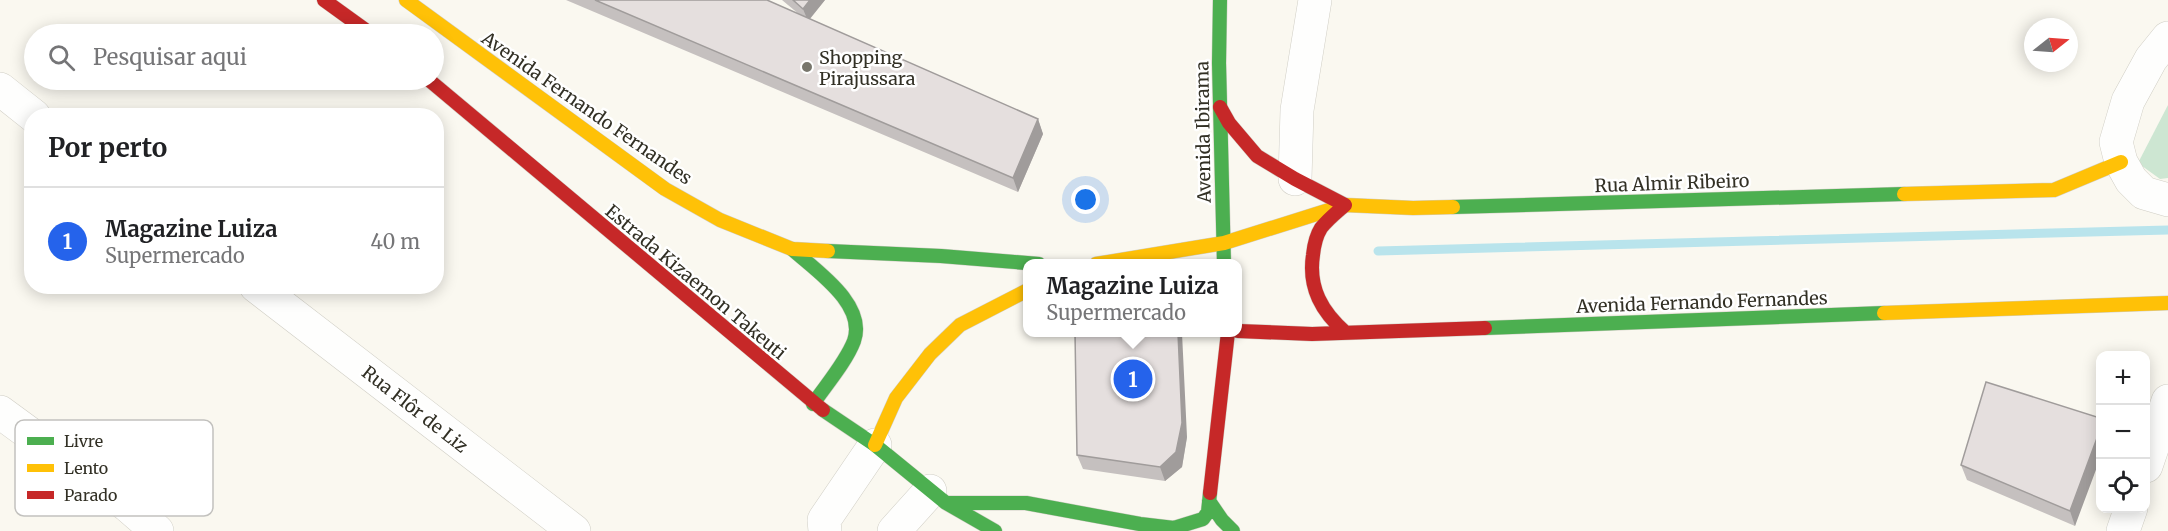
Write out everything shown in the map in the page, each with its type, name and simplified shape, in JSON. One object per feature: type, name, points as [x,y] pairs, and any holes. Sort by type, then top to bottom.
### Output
[{"type":"main road","points":[[324,0],[357,24]]},
{"type":"main road","name":"Avenida Fernando Fernandes","points":[[406,0],[439,24]]},
{"type":"main road","name":"Avenida Ibirama","points":[[1220,0],[1224,259]]},
{"type":"main road","name":"Avenida Fernando Fernandes","points":[[444,28],[665,189],[720,220],[792,249],[1023,263]]},
{"type":"main road","name":"Estrada Kizaemon Takeuti","points":[[441,90],[813,404],[874,445],[938,497],[995,531]]},
{"type":"main road","points":[[1220,107],[1229,123],[1257,156],[1345,205],[1327,221],[1318,234],[1311,272],[1313,288],[1321,307],[1330,320],[1346,333]]},
{"type":"main road","name":"Rua Almir Ribeiro","points":[[1224,243],[1345,205],[1413,208],[2054,190],[2121,162]]},
{"type":"main road","points":[[1126,259],[1224,243]]},
{"type":"main road","points":[[792,249],[844,296],[854,314],[855,338],[850,349],[813,404]]},
{"type":"main road","points":[[1167,252],[1177,259]]},
{"type":"main road","points":[[874,445],[896,398],[930,354],[960,325],[1023,293]]},
{"type":"main road","name":"Avenida Fernando Fernandes","points":[[1242,331],[1346,333],[2168,303]]},
{"type":"main road","points":[[938,497],[1026,503],[1174,528],[1203,519],[1208,512],[1228,337]]},
{"type":"main road","points":[[1209,501],[1233,531]]},
{"type":"street","points":[[1295,179],[1297,110],[1315,0]]},
{"type":"street","points":[[2168,38],[2151,59],[2128,101],[2116,142],[2121,162],[2131,180],[2144,193],[2168,200]]},
{"type":"street","points":[[0,89],[24,108]]},
{"type":"street","name":"Rua Flôr de Liz","points":[[266,294],[574,531]]},
{"type":"street","points":[[2147,459],[2168,401]]},
{"type":"street","points":[[0,412],[15,423]]},
{"type":"street","points":[[825,531],[824,520],[874,445]]},
{"type":"street","points":[[894,531],[938,497]]},
{"type":"street","points":[[2123,531],[2129,513]]},
{"type":"street","points":[[140,516],[157,531]]},
{"type":"green space","points":[[2168,105],[2168,178],[2160,179],[2138,163]]},
{"type":"building","name":"Shopping Pirajussara","points":[[595,0],[767,0],[1038,119],[1013,178]]},
{"type":"building","points":[[793,0],[810,0],[803,9]]},
{"type":"building","points":[[1075,337],[1178,337],[1182,423],[1176,452],[1160,467],[1077,455]]},
{"type":"building","points":[[1986,382],[2096,417],[2096,441],[2070,511],[1961,465]]},
{"type":"waterway","points":[[1378,251],[2168,230]]},
{"type":"traffic: fast","points":[[1220,0],[1219,63],[1224,259]]},
{"type":"traffic: fast","points":[[1453,207],[1904,194]]},
{"type":"traffic: fast","points":[[792,249],[825,278],[846,301],[853,314],[856,327],[854,341],[846,357],[813,404]]},
{"type":"traffic: fast","points":[[828,251],[1023,263]]},
{"type":"traffic: fast","points":[[1485,328],[1884,313]]},
{"type":"traffic: fast","points":[[823,410],[875,445],[946,503],[995,531]]},
{"type":"traffic: fast","points":[[948,503],[1026,503],[1174,528],[1203,519],[1208,512],[1210,493]]},
{"type":"traffic: fast","points":[[1209,501],[1233,531]]},
{"type":"traffic: slow","points":[[406,0],[439,24]]},
{"type":"traffic: slow","points":[[444,28],[665,189],[720,220],[792,249],[828,251]]},
{"type":"traffic: slow","points":[[1904,194],[2054,190],[2121,162]]},
{"type":"traffic: slow","points":[[1126,259],[1224,243],[1345,205],[1453,207]]},
{"type":"traffic: slow","points":[[875,445],[896,398],[930,354],[960,325],[1023,293]]},
{"type":"traffic: slow","points":[[1884,313],[2168,303]]},
{"type":"traffic: jam","points":[[324,0],[357,24]]},
{"type":"traffic: jam","points":[[441,90],[823,410]]},
{"type":"traffic: jam","points":[[1220,107],[1229,123],[1257,156],[1345,205],[1319,231],[1312,267],[1315,289],[1324,308],[1346,333]]},
{"type":"traffic: jam","points":[[1242,331],[1312,334],[1485,328]]},
{"type":"traffic: jam","points":[[1210,493],[1227,337]]},
{"type":"place","name":"Shopping Pirajussara","points":[[807,67]]},
{"type":"place","name":"Magazine Luiza","points":[[1133,379]]}]
